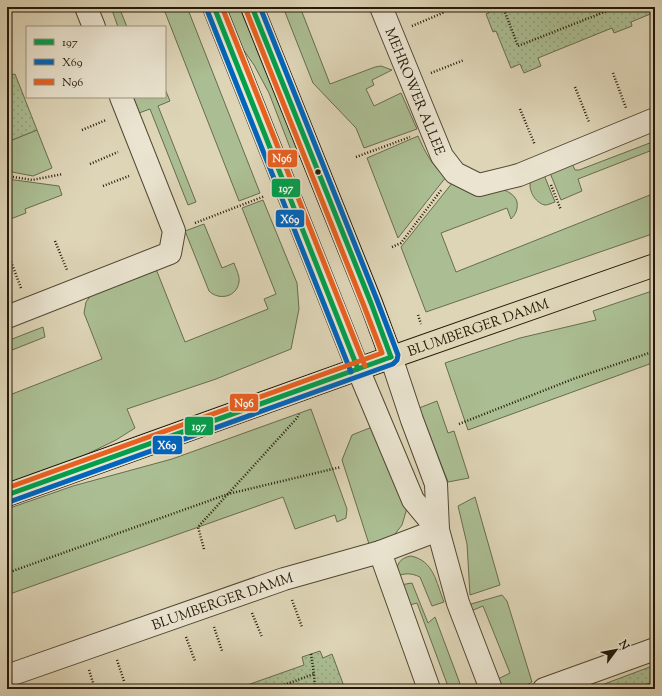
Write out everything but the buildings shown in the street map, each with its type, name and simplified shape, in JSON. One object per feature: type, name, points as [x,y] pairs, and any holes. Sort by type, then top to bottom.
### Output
[{"type":"main road","points":[[214,7],[358,369]]},
{"type":"main road","points":[[252,7],[371,303],[391,357]]},
{"type":"main road","name":"BLUMBERGER DAMM","points":[[7,494],[311,385],[655,265]]},
{"type":"street","points":[[86,7],[94,26]]},
{"type":"street","name":"MEHROWER ALLEE","points":[[381,7],[410,82],[442,156],[450,180]]},
{"type":"street","points":[[7,316],[170,253],[174,231],[122,98]]},
{"type":"street","points":[[450,180],[479,185],[519,175],[655,119]]},
{"type":"street","points":[[391,357],[412,420],[436,484],[438,530],[458,603],[491,689]]},
{"type":"street","points":[[358,369],[414,500],[438,530]]},
{"type":"street","name":"BLUMBERGER DAMM","points":[[7,676],[284,579],[380,552],[438,530]]},
{"type":"street","points":[[380,552],[429,689]]},
{"type":"street","points":[[544,689],[655,649]]},
{"type":"path","points":[[503,7],[518,46],[617,7]]},
{"type":"path","points":[[392,34],[446,12]]},
{"type":"path","points":[[410,82],[464,60]]},
{"type":"path","points":[[613,73],[634,128]]},
{"type":"path","points":[[575,87],[597,143]]},
{"type":"path","points":[[520,109],[543,165]]},
{"type":"path","points":[[356,157],[411,136]]},
{"type":"path","points":[[90,164],[118,152]]},
{"type":"path","points":[[103,186],[150,168]]},
{"type":"path","points":[[7,173],[13,177]]},
{"type":"path","points":[[7,176],[32,180],[63,174]]},
{"type":"path","points":[[392,246],[401,243],[450,180]]},
{"type":"path","points":[[174,231],[270,194]]},
{"type":"path","points":[[56,241],[74,291]]},
{"type":"path","points":[[10,259],[29,308]]},
{"type":"path","points":[[459,424],[574,379],[655,351]]},
{"type":"path","points":[[204,549],[198,527],[297,418],[311,385]]},
{"type":"path","points":[[7,573],[228,494],[340,467]]},
{"type":"path","points":[[284,579],[302,627]]},
{"type":"path","points":[[250,609],[262,638]]},
{"type":"path","points":[[213,623],[222,651]]},
{"type":"path","points":[[184,633],[194,661]]},
{"type":"path","points":[[311,654],[315,689]]},
{"type":"path","points":[[116,658],[124,681]]},
{"type":"path","points":[[88,668],[95,689]]},
{"type":"path","points":[[273,689],[314,674]]},
{"type":"green space","points":[[111,7],[119,7],[127,26],[118,26]]},
{"type":"green space","points":[[163,7],[187,7],[260,193],[239,201]]},
{"type":"green space","points":[[224,7],[243,7],[301,156],[294,158],[269,93],[254,65],[240,45]]},
{"type":"green space","points":[[283,7],[300,7],[330,84],[375,67],[381,66],[392,70],[372,80],[374,85],[366,89],[374,106],[401,93],[417,129],[364,148],[356,128],[313,83]]},
{"type":"green space","points":[[487,7],[655,7],[655,12],[631,22],[632,26],[614,33],[612,28],[538,58],[541,66],[524,73],[520,64],[511,68],[496,31],[493,32],[486,14],[489,13]]},
{"type":"green space","points":[[7,65],[11,75],[15,74],[37,130],[7,142]]},
{"type":"green space","points":[[166,91],[170,101],[158,106],[196,202],[188,205],[150,109],[139,113],[133,98],[166,98]]},
{"type":"green space","points":[[37,130],[52,168],[33,176],[12,172],[7,168],[7,142]]},
{"type":"green space","points":[[418,136],[429,158],[446,177],[398,238],[367,158]]},
{"type":"green space","points":[[655,141],[655,149],[578,179],[582,191],[561,200],[548,168],[570,159],[575,170],[579,170]]},
{"type":"green space","points":[[542,170],[555,202],[546,205],[541,204],[535,198],[532,194],[530,186],[532,178]]},
{"type":"green space","points":[[7,179],[59,186],[62,195],[25,209],[26,213],[8,220]]},
{"type":"green space","points":[[453,182],[479,184],[499,188],[514,196],[517,202],[516,211],[511,219],[507,208],[441,233],[456,272],[655,193],[655,233],[426,312],[401,247]]},
{"type":"green space","points":[[263,200],[297,283],[299,309],[291,349],[216,379],[127,409],[135,428],[116,440],[81,457],[7,484],[7,396],[102,359],[84,313],[86,302],[91,295],[156,269],[185,342],[268,309],[264,299],[276,294],[242,208]]},
{"type":"green space","points":[[204,224],[222,268],[234,263],[238,272],[238,287],[227,296],[218,296],[209,291],[185,231]]},
{"type":"green space","points":[[655,290],[655,362],[468,430],[445,363],[520,338],[596,320],[593,311]]},
{"type":"green space","points":[[43,327],[45,337],[7,352],[7,341]]},
{"type":"green space","points":[[437,401],[448,433],[454,431],[469,478],[448,482],[419,408]]},
{"type":"green space","points":[[311,409],[347,509],[346,518],[337,522],[335,515],[295,529],[283,497],[7,595],[7,509],[73,486],[172,459]]},
{"type":"green space","points":[[372,427],[407,508],[402,525],[395,534],[387,539],[369,544],[342,460],[352,435]]},
{"type":"green space","points":[[475,497],[500,585],[470,595],[467,544],[458,506]]},
{"type":"green space","points":[[411,556],[425,562],[429,567],[436,580],[444,602],[432,606],[420,577],[408,574],[397,576],[398,565],[401,560]]},
{"type":"green space","points":[[412,583],[428,623],[435,617],[462,689],[449,689],[417,603],[406,606],[400,585]]},
{"type":"green space","points":[[502,595],[507,601],[532,682],[517,688],[501,687],[498,679],[510,673],[483,606],[471,611],[471,604]]},
{"type":"green space","points":[[320,651],[323,658],[332,654],[345,689],[236,689],[304,665],[302,657]]},
{"type":"green space","points":[[655,665],[655,681],[634,689],[591,689]]},
{"type":"transit line","name":"197","points":[[214,7],[358,369]]},
{"type":"transit line","name":"N96","points":[[222,7],[365,366]]},
{"type":"transit line","name":"197","points":[[252,7],[371,303],[391,357]]},
{"type":"transit line","name":"X69","points":[[9,502],[393,364],[397,360],[398,355],[377,300],[260,7]]},
{"type":"transit line","name":"X69","points":[[207,10],[351,372]]},
{"type":"transit line","name":"N96","points":[[7,488],[382,353],[246,10]]},
{"type":"transit line","name":"197","points":[[7,495],[391,357]]}]
